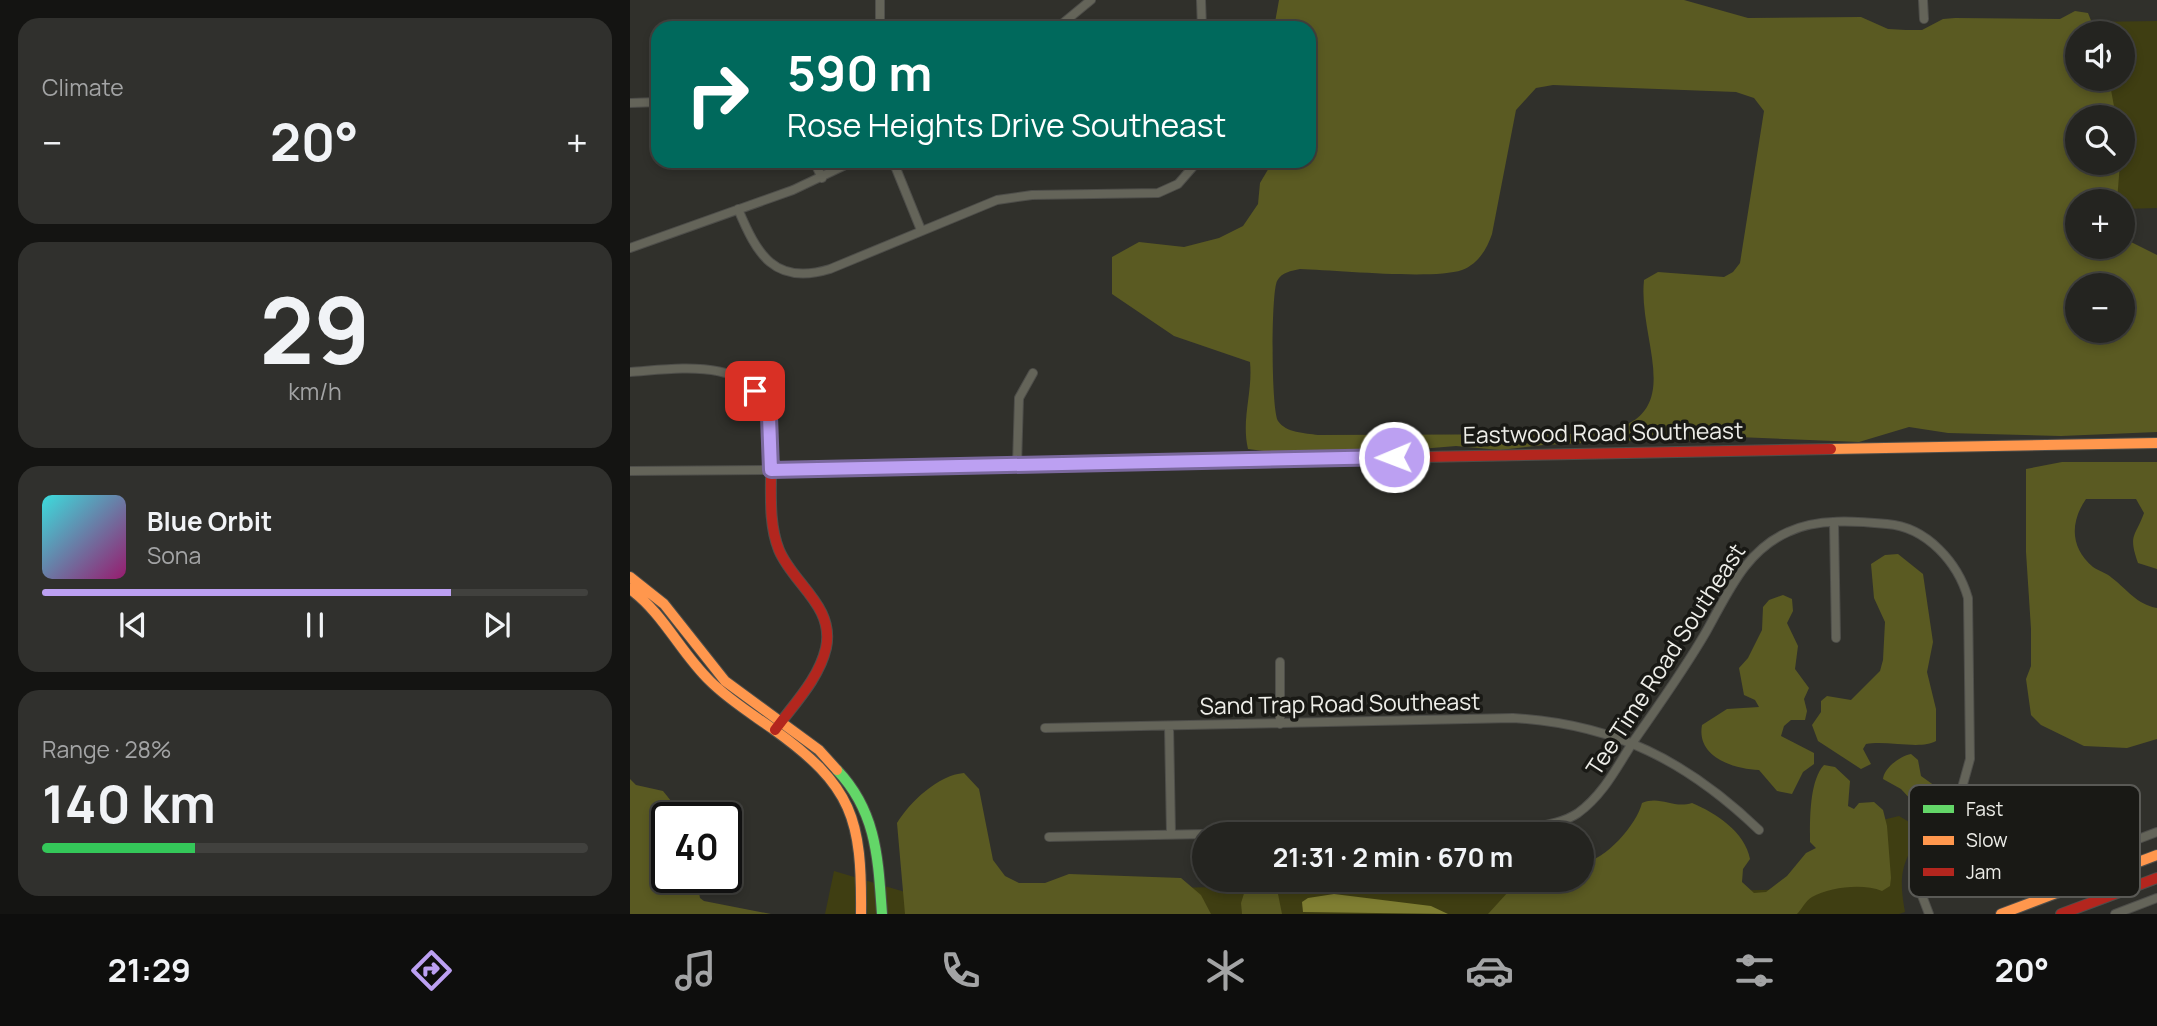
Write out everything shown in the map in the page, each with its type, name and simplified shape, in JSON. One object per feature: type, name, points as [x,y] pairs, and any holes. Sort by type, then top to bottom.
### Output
[{"type":"street","points":[[880,0],[880,21]]},
{"type":"street","points":[[1066,21],[1091,0]]},
{"type":"street","points":[[1201,0],[1202,21]]},
{"type":"street","points":[[1923,0],[1924,19]]},
{"type":"street","points":[[630,103],[651,102]]},
{"type":"street","points":[[817,168],[822,178]]},
{"type":"street","points":[[630,248],[822,178],[841,168]]},
{"type":"street","points":[[896,168],[921,230]]},
{"type":"street","points":[[738,209],[760,255],[771,265],[797,274],[830,269],[997,200],[1015,197],[1158,192],[1178,184],[1192,168]]},
{"type":"street","points":[[630,372],[717,370],[745,382],[764,402],[769,416],[773,523],[778,547],[783,558],[820,608],[827,640],[817,670],[778,726]]},
{"type":"street","points":[[1017,465],[1019,398],[1034,373]]},
{"type":"street","name":"Eastwood Road Southeast","points":[[630,471],[2157,443]]},
{"type":"street","points":[[1834,523],[1836,638]]},
{"type":"street","name":"Tee Time Road Southeast","points":[[1049,837],[1544,825],[1569,818],[1590,803],[1633,743],[1694,654],[1746,563],[1760,549],[1787,532],[1812,524],[1887,523],[1911,530],[1950,561],[1968,598],[1970,759],[1963,785]]},
{"type":"street","points":[[630,577],[711,681],[831,760],[862,802],[878,850],[882,914]]},
{"type":"street","points":[[630,589],[648,602]]},
{"type":"street","points":[[1280,662],[1280,724]]},
{"type":"street","name":"Sand Trap Road Southeast","points":[[1045,728],[1521,719],[1579,726],[1633,743],[1705,782],[1759,830]]},
{"type":"street","points":[[778,726],[820,765],[843,794],[859,842],[861,914]]},
{"type":"street","points":[[1169,726],[1171,834]]},
{"type":"street","points":[[2140,838],[2157,832]]},
{"type":"street","points":[[2140,861],[2157,855]]},
{"type":"street","points":[[2140,884],[2157,877]]},
{"type":"street","points":[[1923,897],[1929,914]]},
{"type":"street","points":[[2001,914],[2046,897]]},
{"type":"street","points":[[2061,914],[2105,897]]},
{"type":"street","points":[[2115,914],[2157,898]]},
{"type":"shaded area","points":[[1279,0],[1684,0],[1748,18],[1861,17],[1888,29],[1906,30],[1922,30],[1943,19],[2060,19],[2075,11],[2088,13],[2091,21],[2065,21],[2065,91],[2111,91],[2114,105],[2065,105],[2065,175],[2119,175],[2118,189],[2065,189],[2065,259],[2135,259],[2135,244],[2157,255],[2157,432],[2061,436],[1948,433],[1909,427],[1859,442],[1738,437],[1543,445],[1500,450],[1456,446],[1372,453],[1271,452],[1248,449],[1246,427],[1250,362],[1174,336],[1112,294],[1112,257],[1139,242],[1184,247],[1219,238],[1243,226],[1258,204],[1260,183],[1269,168],[1316,168],[1316,21],[1275,21]],"holes":[[[1553,85],[1736,92],[1754,98],[1764,111],[1740,263],[1733,272],[1724,277],[1658,272],[1644,280],[1644,305],[1654,379],[1651,399],[1640,416],[1618,428],[1583,434],[1318,435],[1296,432],[1278,421],[1274,396],[1273,351],[1275,290],[1279,278],[1287,272],[1300,269],[1430,274],[1462,270],[1473,264],[1485,250],[1492,234],[1516,110],[1536,88]]]},
{"type":"shaded area","points":[[2135,21],[2157,21],[2157,208],[2135,209],[2135,189],[2096,189],[2095,175],[2135,175],[2135,105],[2094,105],[2094,91],[2135,91]]},
{"type":"shaded area","points":[[2062,462],[2157,462],[2157,569],[2138,563],[2135,554],[2133,541],[2144,513],[2136,499],[2086,499],[2075,526],[2076,543],[2085,560],[2110,576],[2138,600],[2157,608],[2157,739],[2127,748],[2084,746],[2041,725],[2031,715],[2026,679],[2031,666],[2031,629],[2026,552],[2026,469]]},
{"type":"shaded area","points":[[1898,554],[1923,574],[1933,642],[1927,672],[1936,709],[1936,741],[1922,745],[1866,744],[1863,749],[1871,764],[1861,769],[1818,741],[1812,725],[1821,712],[1821,701],[1827,696],[1851,700],[1880,671],[1885,622],[1874,598],[1871,564],[1885,555]]},
{"type":"shaded area","points":[[1783,595],[1792,599],[1793,611],[1787,623],[1798,646],[1795,669],[1809,688],[1804,699],[1807,711],[1805,720],[1791,720],[1784,726],[1781,736],[1814,753],[1814,764],[1803,772],[1792,794],[1777,791],[1759,770],[1719,760],[1705,746],[1702,736],[1702,725],[1727,709],[1759,707],[1755,700],[1744,695],[1739,668],[1748,658],[1762,630],[1763,607],[1769,600]]},
{"type":"shaded area","points":[[1911,754],[1918,760],[1921,776],[1934,785],[1909,785],[1909,798],[1901,789],[1883,779],[1886,771],[1902,757]]},
{"type":"shaded area","points":[[1824,765],[1835,767],[1850,781],[1848,806],[1854,809],[1859,803],[1874,802],[1883,810],[1887,826],[1891,878],[1890,886],[1882,891],[1847,887],[1828,891],[1810,898],[1797,914],[1488,914],[1508,892],[1594,892],[1594,859],[1610,849],[1627,831],[1642,803],[1655,800],[1692,803],[1720,818],[1736,832],[1747,849],[1750,859],[1743,869],[1742,882],[1754,893],[1766,892],[1787,876],[1806,853],[1816,848],[1810,842],[1810,823],[1811,802],[1819,772]]},
{"type":"shaded area","points":[[964,773],[979,789],[993,860],[1005,876],[1019,883],[1045,883],[1069,874],[1181,878],[1192,887],[1192,892],[1201,895],[1211,914],[905,914],[897,823],[926,791],[954,775]]},
{"type":"shaded area","points":[[630,779],[636,785],[663,791],[672,802],[651,802],[651,893],[699,893],[704,901],[771,914],[630,914]]},
{"type":"shaded area","points":[[1899,816],[1909,822],[1909,853],[1902,878],[1905,912],[1899,914],[825,914],[834,871],[905,892],[1192,888],[1192,892],[1594,892],[1594,881],[1608,881],[1722,891],[1796,889],[1837,831]]},
{"type":"shaded area","points":[[1244,892],[1274,892],[1278,894],[1282,914],[1242,914],[1241,903]]},
{"type":"shaded area","points":[[1334,894],[1431,906],[1448,914],[1303,912],[1302,902],[1308,898]]},
{"type":"traffic: fast","points":[[838,469],[1318,459]]},
{"type":"traffic: fast","points":[[837,770],[860,802],[868,820],[877,855],[882,914]]},
{"type":"traffic: slow","points":[[1831,449],[2157,443]]},
{"type":"traffic: slow","points":[[630,577],[664,604],[725,681],[819,750],[837,770]]},
{"type":"traffic: slow","points":[[630,589],[653,610],[710,681],[800,749],[836,788],[855,829],[861,881],[861,914]]},
{"type":"traffic: slow","points":[[2140,861],[2157,855]]},
{"type":"traffic: slow","points":[[2001,914],[2046,897]]},
{"type":"traffic: jam","points":[[1318,459],[1831,449]]},
{"type":"traffic: jam","points":[[775,730],[818,670],[826,648],[827,633],[819,608],[779,550],[772,521],[771,470],[838,469]]},
{"type":"traffic: jam","points":[[2140,884],[2157,878]]},
{"type":"traffic: jam","points":[[2061,914],[2106,897]]},
{"type":"route","points":[[755,391],[764,402],[769,416],[771,470],[1394,457]]}]
